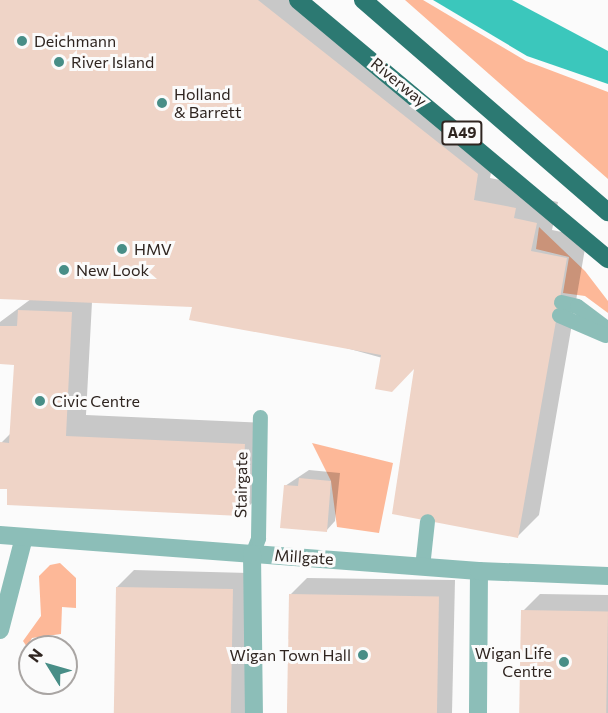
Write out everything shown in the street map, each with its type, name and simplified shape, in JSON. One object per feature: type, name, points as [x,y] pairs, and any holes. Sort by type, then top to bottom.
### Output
[{"type":"highway","name":"Riverway","points":[[298,0],[608,259]]},
{"type":"highway","name":"A49","points":[[363,0],[608,212]]},
{"type":"street","name":"Millgate","points":[[0,535],[479,572],[608,576]]},
{"type":"street","points":[[0,630],[24,537]]},
{"type":"street","points":[[252,554],[254,713]]},
{"type":"street","points":[[478,713],[479,572]]},
{"type":"lane","points":[[608,329],[577,306],[560,308],[608,337]]},
{"type":"lane","name":"Stairgate","points":[[252,554],[258,538],[260,417]]},
{"type":"lane","points":[[422,567],[427,520]]},
{"type":"shaded area","points":[[405,0],[423,0],[526,61],[608,92],[608,179]]},
{"type":"shaded area","points":[[539,227],[585,271],[608,301],[608,313],[585,296],[563,293],[569,257],[536,249]]},
{"type":"shaded area","points":[[312,443],[393,463],[379,533],[337,527],[331,481]]},
{"type":"shaded area","points":[[60,563],[76,578],[76,608],[62,607],[61,634],[27,635],[41,616],[39,576],[50,565]]},
{"type":"water","points":[[433,0],[512,0],[608,51],[608,84],[527,56]]},
{"type":"building","points":[[0,0],[258,0],[478,174],[474,200],[516,208],[514,218],[537,223],[531,251],[567,258],[518,538],[392,514],[414,369],[392,392],[375,389],[381,355],[189,320],[192,307],[0,299]]},
{"type":"building","name":"Civic Centre","points":[[18,310],[72,312],[66,436],[245,444],[241,516],[7,505],[7,489],[0,489],[0,442],[9,443],[14,365],[0,364],[0,326],[17,326]]},
{"type":"building","points":[[299,478],[331,481],[327,532],[280,528],[284,485],[298,486]]},
{"type":"building","points":[[116,587],[233,589],[231,713],[114,713]]},
{"type":"building","name":"Wigan Town Hall","points":[[289,594],[439,597],[437,713],[287,713]]},
{"type":"building","name":"Wigan Life Centre","points":[[521,610],[608,612],[606,713],[519,713]]},
{"type":"place","name":"Deichmann","points":[[22,41]]},
{"type":"place","name":"River Island","points":[[59,62]]},
{"type":"place","name":"Holland & Barrett","points":[[162,103]]},
{"type":"place","name":"HMV","points":[[122,249]]},
{"type":"place","name":"New Look","points":[[64,270]]},
{"type":"place","name":"Civic Centre","points":[[40,401]]},
{"type":"place","name":"Wigan Town Hall","points":[[363,655]]},
{"type":"place","name":"Wigan Life Centre","points":[[564,662]]}]
